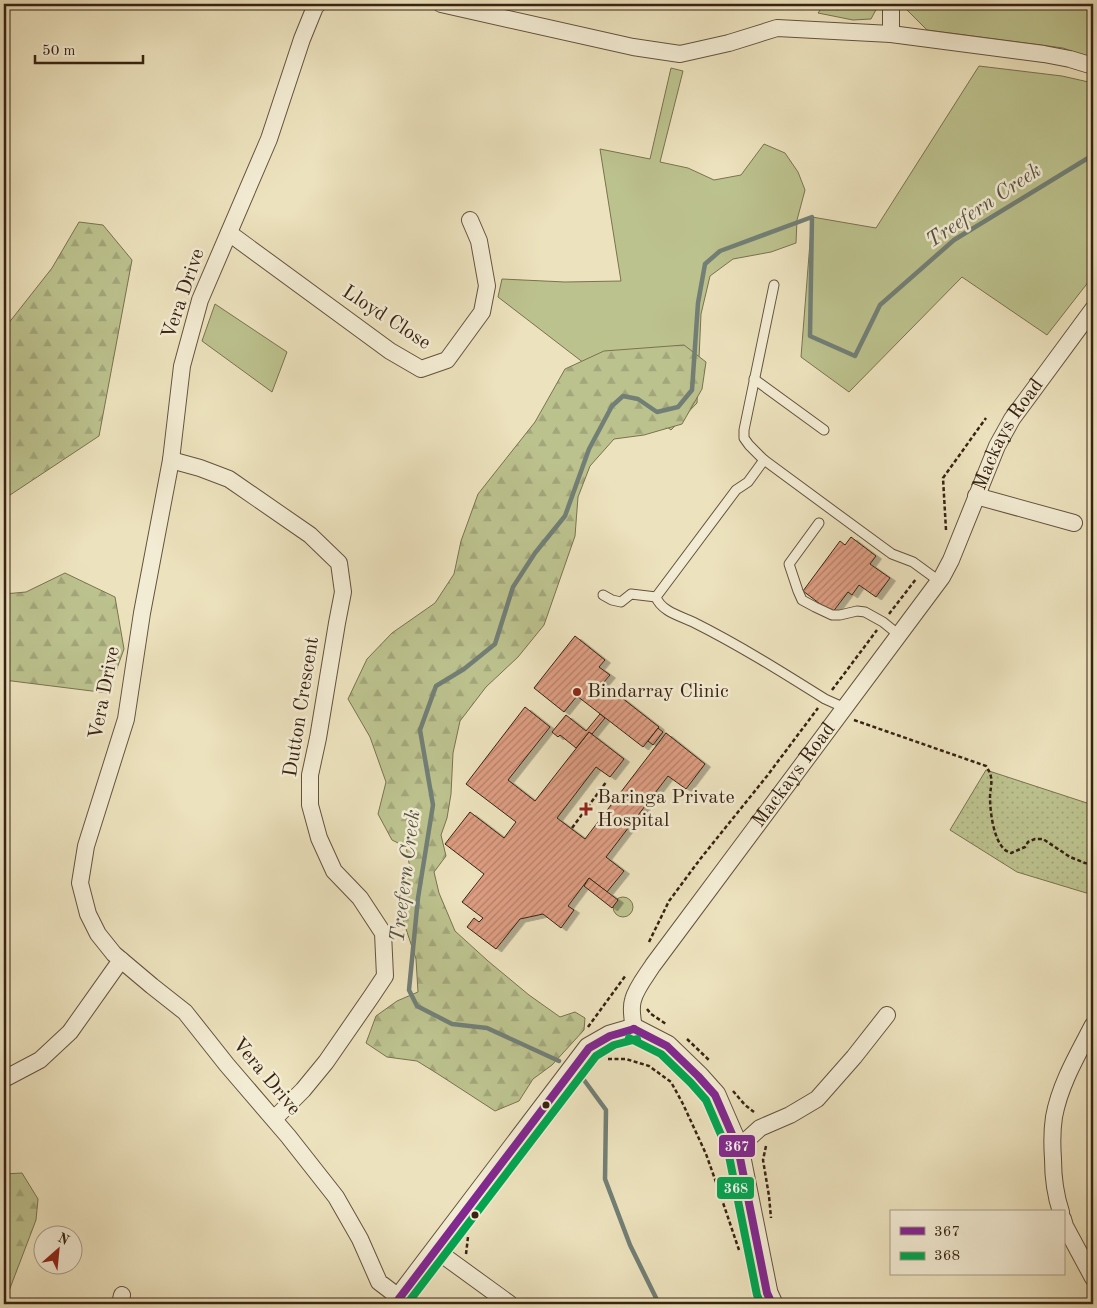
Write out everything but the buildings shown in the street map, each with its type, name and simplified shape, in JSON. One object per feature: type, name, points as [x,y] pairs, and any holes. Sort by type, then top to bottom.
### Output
[{"type":"street","name":"Vera Drive","points":[[318,4],[302,39],[269,140],[200,300],[182,366],[171,460],[142,612],[126,719],[86,846],[80,883],[88,914],[98,934],[114,954],[185,1012],[274,1119],[336,1197],[360,1238],[379,1282],[398,1301]]},
{"type":"street","points":[[441,4],[633,47],[680,54],[729,43],[777,28],[891,34],[1044,54],[1093,66]]},
{"type":"street","points":[[891,4],[891,34]]},
{"type":"street","name":"Lloyd Close","points":[[229,233],[390,351],[421,369],[447,360],[482,312],[487,286],[478,240],[470,220]]},
{"type":"street","name":"Mackays Road","points":[[634,1029],[632,1001],[653,965],[849,714],[899,635],[939,581],[951,560],[996,446],[1012,419],[1093,309]]},
{"type":"street","name":"Dutton Crescent","points":[[171,460],[229,479],[310,535],[340,563],[344,592],[310,775],[310,805],[319,838],[334,871],[360,898],[383,933],[385,976],[314,1076],[274,1119]]},
{"type":"street","points":[[976,496],[1074,523]]},
{"type":"street","points":[[4,1079],[40,1060],[70,1032],[121,960]]},
{"type":"street","points":[[738,1148],[760,1128],[790,1115],[816,1099],[854,1057],[888,1015]]},
{"type":"street","points":[[1060,1210],[1056,1198],[1053,1171],[1052,1142],[1054,1116],[1061,1092],[1093,1025]]},
{"type":"street","points":[[398,1301],[566,1078],[591,1058],[589,1048],[610,1036],[634,1029],[667,1046],[715,1095],[738,1148],[767,1293],[772,1304]]},
{"type":"street","points":[[1064,1221],[1093,1278]]},
{"type":"street","points":[[437,1251],[510,1304]]},
{"type":"lane","points":[[774,285],[744,430],[744,438],[764,460],[892,554],[913,562],[939,581]]},
{"type":"lane","points":[[754,380],[824,430]]},
{"type":"lane","points":[[656,597],[736,490],[748,482],[764,460]]},
{"type":"lane","points":[[819,523],[789,564],[802,600],[832,615],[858,611],[865,612],[883,622],[899,635]]},
{"type":"lane","points":[[603,595],[621,602],[631,594],[656,597]]},
{"type":"lane","points":[[656,597],[658,603],[668,610],[740,647],[849,714]]},
{"type":"path","points":[[946,532],[943,478],[986,418]]},
{"type":"path","points":[[649,943],[669,901],[701,858],[766,778],[924,570]]},
{"type":"path","points":[[849,714],[986,766],[992,780],[990,796],[992,818],[996,836],[1004,849],[1011,853],[1035,839],[1044,839],[1070,857],[1093,864]]},
{"type":"path","points":[[572,828],[607,781]]},
{"type":"path","points":[[645,1002],[651,1014],[672,1027]]},
{"type":"path","points":[[683,1035],[715,1067]]},
{"type":"path","points":[[591,1058],[626,1059],[649,1066],[672,1082],[706,1154],[740,1256]]},
{"type":"path","points":[[731,1088],[745,1105],[754,1112]]},
{"type":"path","points":[[766,1146],[763,1160],[772,1220]]},
{"type":"path","points":[[459,1266],[466,1256],[468,1233]]},
{"type":"green space","points":[[845,4],[879,4],[871,19],[853,20],[818,13],[823,6],[838,10]]},
{"type":"green space","points":[[903,4],[1093,4],[1093,59],[1063,48],[927,30]]},
{"type":"green space","points":[[979,66],[1062,76],[1093,83],[1093,276],[1047,335],[962,277],[849,392],[801,357],[812,217],[876,228]]},
{"type":"green space","points":[[671,68],[683,71],[660,162],[688,168],[714,180],[741,175],[764,144],[785,153],[798,172],[805,190],[797,220],[796,243],[771,252],[733,259],[710,276],[701,314],[697,403],[671,430],[498,297],[502,279],[565,282],[621,281],[600,149],[650,159]]},
{"type":"green space","points":[[79,222],[103,225],[132,260],[99,436],[4,499],[4,329],[52,268]]},
{"type":"green space","points":[[215,304],[287,352],[272,392],[202,341]]},
{"type":"green space","points":[[684,345],[706,362],[702,389],[682,424],[644,435],[614,439],[590,466],[578,497],[575,536],[544,625],[518,657],[486,687],[460,721],[453,753],[451,794],[447,818],[441,835],[446,856],[434,872],[439,893],[455,931],[488,961],[529,995],[560,1017],[575,1012],[585,1018],[584,1030],[552,1065],[533,1079],[519,1101],[495,1111],[417,1061],[387,1057],[366,1043],[376,1016],[397,1001],[418,992],[416,959],[402,917],[400,898],[410,868],[406,847],[392,840],[378,814],[386,782],[370,737],[348,699],[367,659],[392,633],[435,603],[454,574],[461,541],[478,494],[535,422],[565,369],[604,351]]},
{"type":"green space","points":[[65,573],[115,597],[124,649],[108,693],[4,680],[4,594],[26,592]]},
{"type":"green space","points":[[986,770],[1093,805],[1093,895],[1017,872],[950,830]]},
{"type":"green space","points":[[623,897],[630,900],[633,907],[630,914],[623,917],[616,914],[613,907],[616,900]]},
{"type":"green space","points":[[22,1173],[38,1199],[36,1220],[32,1226],[32,1230],[4,1304],[4,1174]]},
{"type":"waterway","name":"Treefern Creek","points":[[559,1061],[487,1028],[452,1024],[417,1006],[409,990],[418,898],[433,805],[420,730],[436,686],[464,669],[495,644],[513,587],[535,553],[565,516],[589,449],[612,406],[623,396],[638,399],[657,412],[678,407],[692,390],[698,303],[705,264],[720,251],[812,217],[810,336],[855,356],[880,305],[954,240],[1093,155]]},
{"type":"waterway","name":"Treefern Creek","points":[[584,1080],[606,1110],[605,1179],[630,1245],[659,1304]]},
{"type":"transit line","name":"367","points":[[634,1029],[667,1046],[715,1095],[738,1148],[767,1293],[772,1304]]},
{"type":"transit line","name":"367","points":[[395,1304],[589,1048],[610,1036],[634,1029]]},
{"type":"transit line","name":"368","points":[[629,1038],[661,1054],[706,1100],[728,1151],[757,1295],[761,1304]]},
{"type":"transit line","name":"368","points":[[407,1304],[596,1056],[614,1045],[637,1039]]},
{"type":"place","name":"Bindarray Clinic","points":[[577,692]]},
{"type":"place","name":"Baringa Private Hospital","points":[[586,809]]}]
